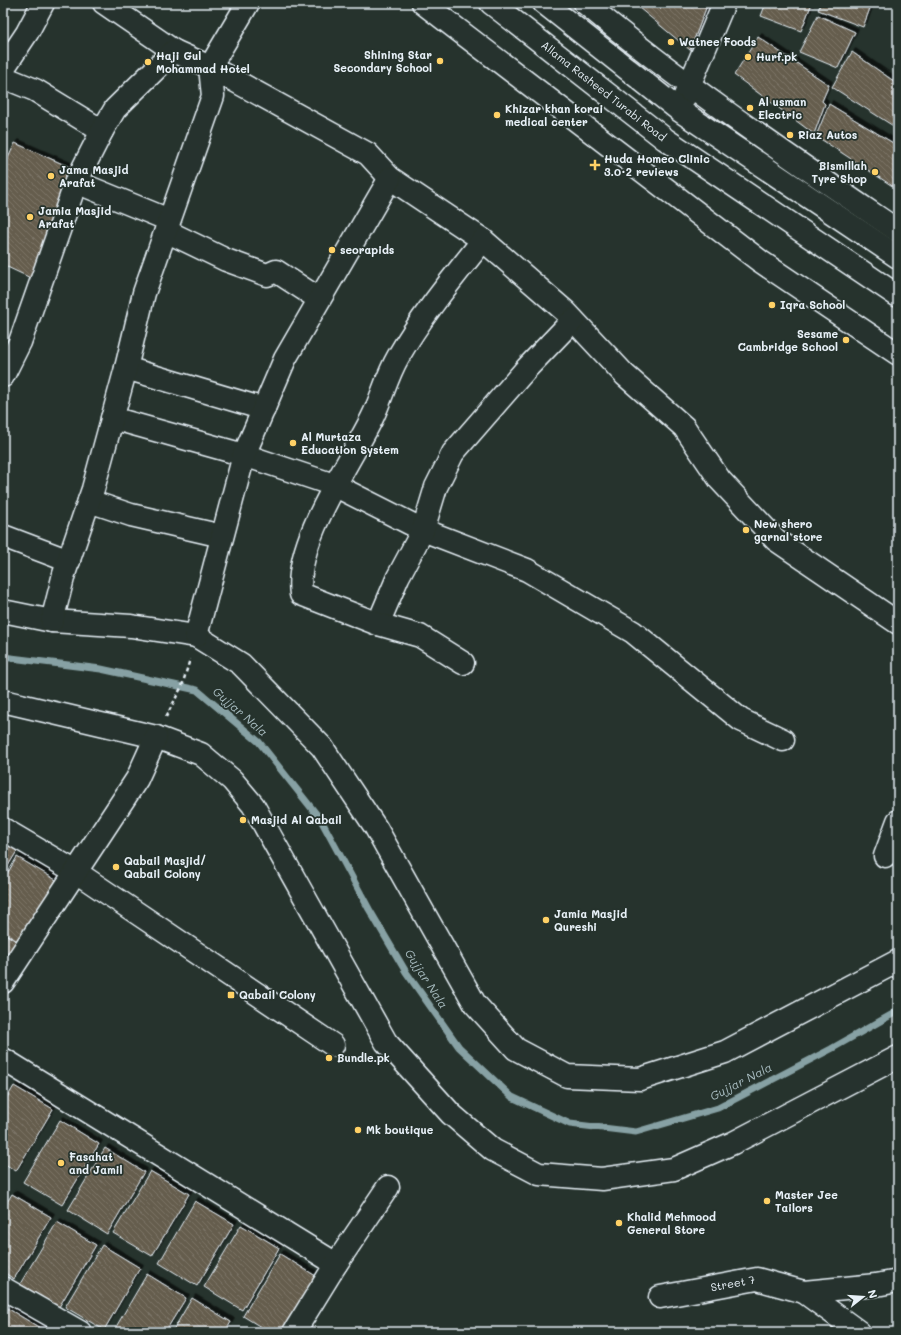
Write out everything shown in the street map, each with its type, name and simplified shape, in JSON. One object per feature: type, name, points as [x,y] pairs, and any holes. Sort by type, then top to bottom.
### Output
[{"type":"street","points":[[43,3],[27,33],[3,69],[102,131]]},
{"type":"street","points":[[104,3],[174,51],[210,67],[368,154],[390,178],[483,240],[573,320],[625,375],[684,427],[720,480],[776,540],[898,623]]},
{"type":"street","points":[[52,621],[69,561],[89,501],[126,368],[144,293],[213,96],[210,67],[248,3]]},
{"type":"street","points":[[423,3],[760,261],[898,354]]},
{"type":"street","name":"Allama Rasheed Turabi Road","points":[[491,3],[665,139],[898,296]]},
{"type":"street","points":[[544,3],[678,110],[898,257]]},
{"type":"street","points":[[585,3],[624,35],[690,85],[898,231]]},
{"type":"street","points":[[678,110],[724,3]]},
{"type":"street","points":[[3,376],[11,339],[76,182],[102,131],[115,109],[174,51]]},
{"type":"street","points":[[196,636],[244,455],[285,359],[390,178]]},
{"type":"street","points":[[76,182],[167,225],[226,260],[267,275],[276,271],[320,299]]},
{"type":"street","points":[[463,663],[420,636],[378,624],[301,594],[300,583],[309,542],[334,485],[373,416],[397,359],[437,297],[483,240]]},
{"type":"street","points":[[378,624],[398,578],[423,530],[436,487],[453,453],[527,368],[573,320]]},
{"type":"street","points":[[126,368],[264,409]]},
{"type":"street","points":[[112,418],[244,455],[334,485],[423,530],[527,570],[586,603],[633,632],[741,720],[782,740]]},
{"type":"street","points":[[89,501],[131,515],[222,536]]},
{"type":"street","points":[[3,536],[69,561]]},
{"type":"street","points":[[3,612],[52,621],[131,626],[196,636],[241,664],[322,747],[376,828],[474,1004],[516,1049],[567,1076],[640,1079],[725,1052],[898,961]]},
{"type":"street","points":[[3,701],[156,737],[201,754],[232,780],[253,805],[386,1042],[451,1114],[493,1150],[539,1174],[602,1179],[674,1169],[733,1143],[898,1057]]},
{"type":"street","points":[[3,982],[137,779],[156,737]]},
{"type":"street","points":[[885,856],[898,821]]},
{"type":"street","points":[[3,828],[76,872],[333,1045]]},
{"type":"street","points":[[3,1059],[336,1264]]},
{"type":"street","points":[[294,1332],[336,1264],[388,1187]]},
{"type":"street","name":"Street 7","points":[[660,1297],[757,1279],[804,1292],[859,1332]]},
{"type":"street","name":"Street 7","points":[[804,1292],[876,1285],[898,1281]]},
{"type":"street","points":[[3,1288],[80,1332]]},
{"type":"path","points":[[156,737],[187,672]]},
{"type":"building","points":[[633,3],[708,3],[690,50]]},
{"type":"building","points":[[766,3],[812,3],[801,31],[761,16]]},
{"type":"building","points":[[821,3],[872,3],[863,27],[818,10]]},
{"type":"building","points":[[818,15],[855,32],[838,68],[799,52]]},
{"type":"building","points":[[758,37],[829,85],[822,101],[825,104],[814,134],[734,75]]},
{"type":"building","points":[[852,52],[898,84],[898,129],[832,87]]},
{"type":"building","points":[[829,104],[898,146],[897,189],[816,136]]},
{"type":"building","name":"Jamia Masjid Arafat","points":[[15,143],[74,169],[35,280],[3,265],[3,169]]},
{"type":"building","points":[[3,842],[17,851],[3,874]]},
{"type":"building","points":[[17,857],[56,880],[19,942],[3,932],[3,881]]},
{"type":"building","points":[[3,933],[21,944],[3,974]]},
{"type":"building","points":[[14,1086],[53,1109],[16,1171],[3,1163],[3,1104]]},
{"type":"building","name":"Fasahat and Jamil","points":[[60,1120],[99,1144],[62,1205],[23,1182]]},
{"type":"building","points":[[105,1148],[144,1172],[107,1234],[68,1210]]},
{"type":"building","points":[[150,1171],[189,1194],[152,1256],[113,1233]]},
{"type":"building","points":[[12,1194],[51,1217],[14,1279],[3,1272],[3,1209]]},
{"type":"building","points":[[195,1201],[234,1224],[197,1286],[159,1263]]},
{"type":"building","points":[[57,1222],[96,1245],[59,1307],[20,1284]]},
{"type":"building","points":[[241,1225],[279,1248],[242,1310],[204,1287]]},
{"type":"building","points":[[102,1245],[140,1268],[104,1330],[65,1307]]},
{"type":"building","points":[[280,1254],[319,1278],[286,1332],[269,1332],[243,1316]]},
{"type":"building","points":[[147,1274],[186,1298],[165,1332],[113,1332]]},
{"type":"building","points":[[192,1298],[231,1322],[225,1332],[172,1332]]},
{"type":"building","points":[[7,1308],[45,1332],[3,1332],[3,1314]]},
{"type":"waterway","name":"Gujjar Nala","points":[[3,657],[101,669],[197,690],[259,742],[321,820],[369,909],[406,972],[459,1047],[512,1097],[570,1124],[636,1132],[718,1108],[831,1049],[898,1011]]},
{"type":"place","name":"Watnee Foods","points":[[671,42]]},
{"type":"place","name":"Hurf.pk","points":[[748,57]]},
{"type":"place","name":"Shining Star Secondary School","points":[[440,61]]},
{"type":"place","name":"Haji Gul Mohammad Hotel","points":[[148,62]]},
{"type":"place","name":"Al usman Electric","points":[[750,108]]},
{"type":"place","name":"Khizar khan korai medical center","points":[[497,115]]},
{"type":"place","name":"Riaz Autos","points":[[790,135]]},
{"type":"place","name":"Huda Homeo Clinic 3.0·2 reviews","points":[[595,165]]},
{"type":"place","name":"Bismillah Tyre Shop","points":[[875,172]]},
{"type":"place","name":"Jama Masjid Arafat","points":[[51,176]]},
{"type":"place","name":"Jamia Masjid Arafat","points":[[30,217]]},
{"type":"place","name":"seorapids","points":[[332,250]]},
{"type":"place","name":"Iqra School","points":[[772,305]]},
{"type":"place","name":"Sesame Cambridge School","points":[[846,340]]},
{"type":"place","name":"Al Murtaza Education System","points":[[293,443]]},
{"type":"place","name":"New shero garnal store","points":[[746,530]]},
{"type":"place","name":"Masjid Al Qabail","points":[[243,820]]},
{"type":"place","name":"Qabail Masjid/ Qabail Colony","points":[[116,867]]},
{"type":"place","name":"Jamia Masjid Qureshi","points":[[546,920]]},
{"type":"place","name":"Qabail Colony","points":[[231,995]]},
{"type":"place","name":"Bundle.pk","points":[[329,1058]]},
{"type":"place","name":"Mk boutique","points":[[358,1130]]},
{"type":"place","name":"Fasahat and Jamil","points":[[61,1163]]},
{"type":"place","name":"Master Jee Tailors","points":[[767,1201]]},
{"type":"place","name":"Khalid Mehmood General Store","points":[[619,1223]]}]
